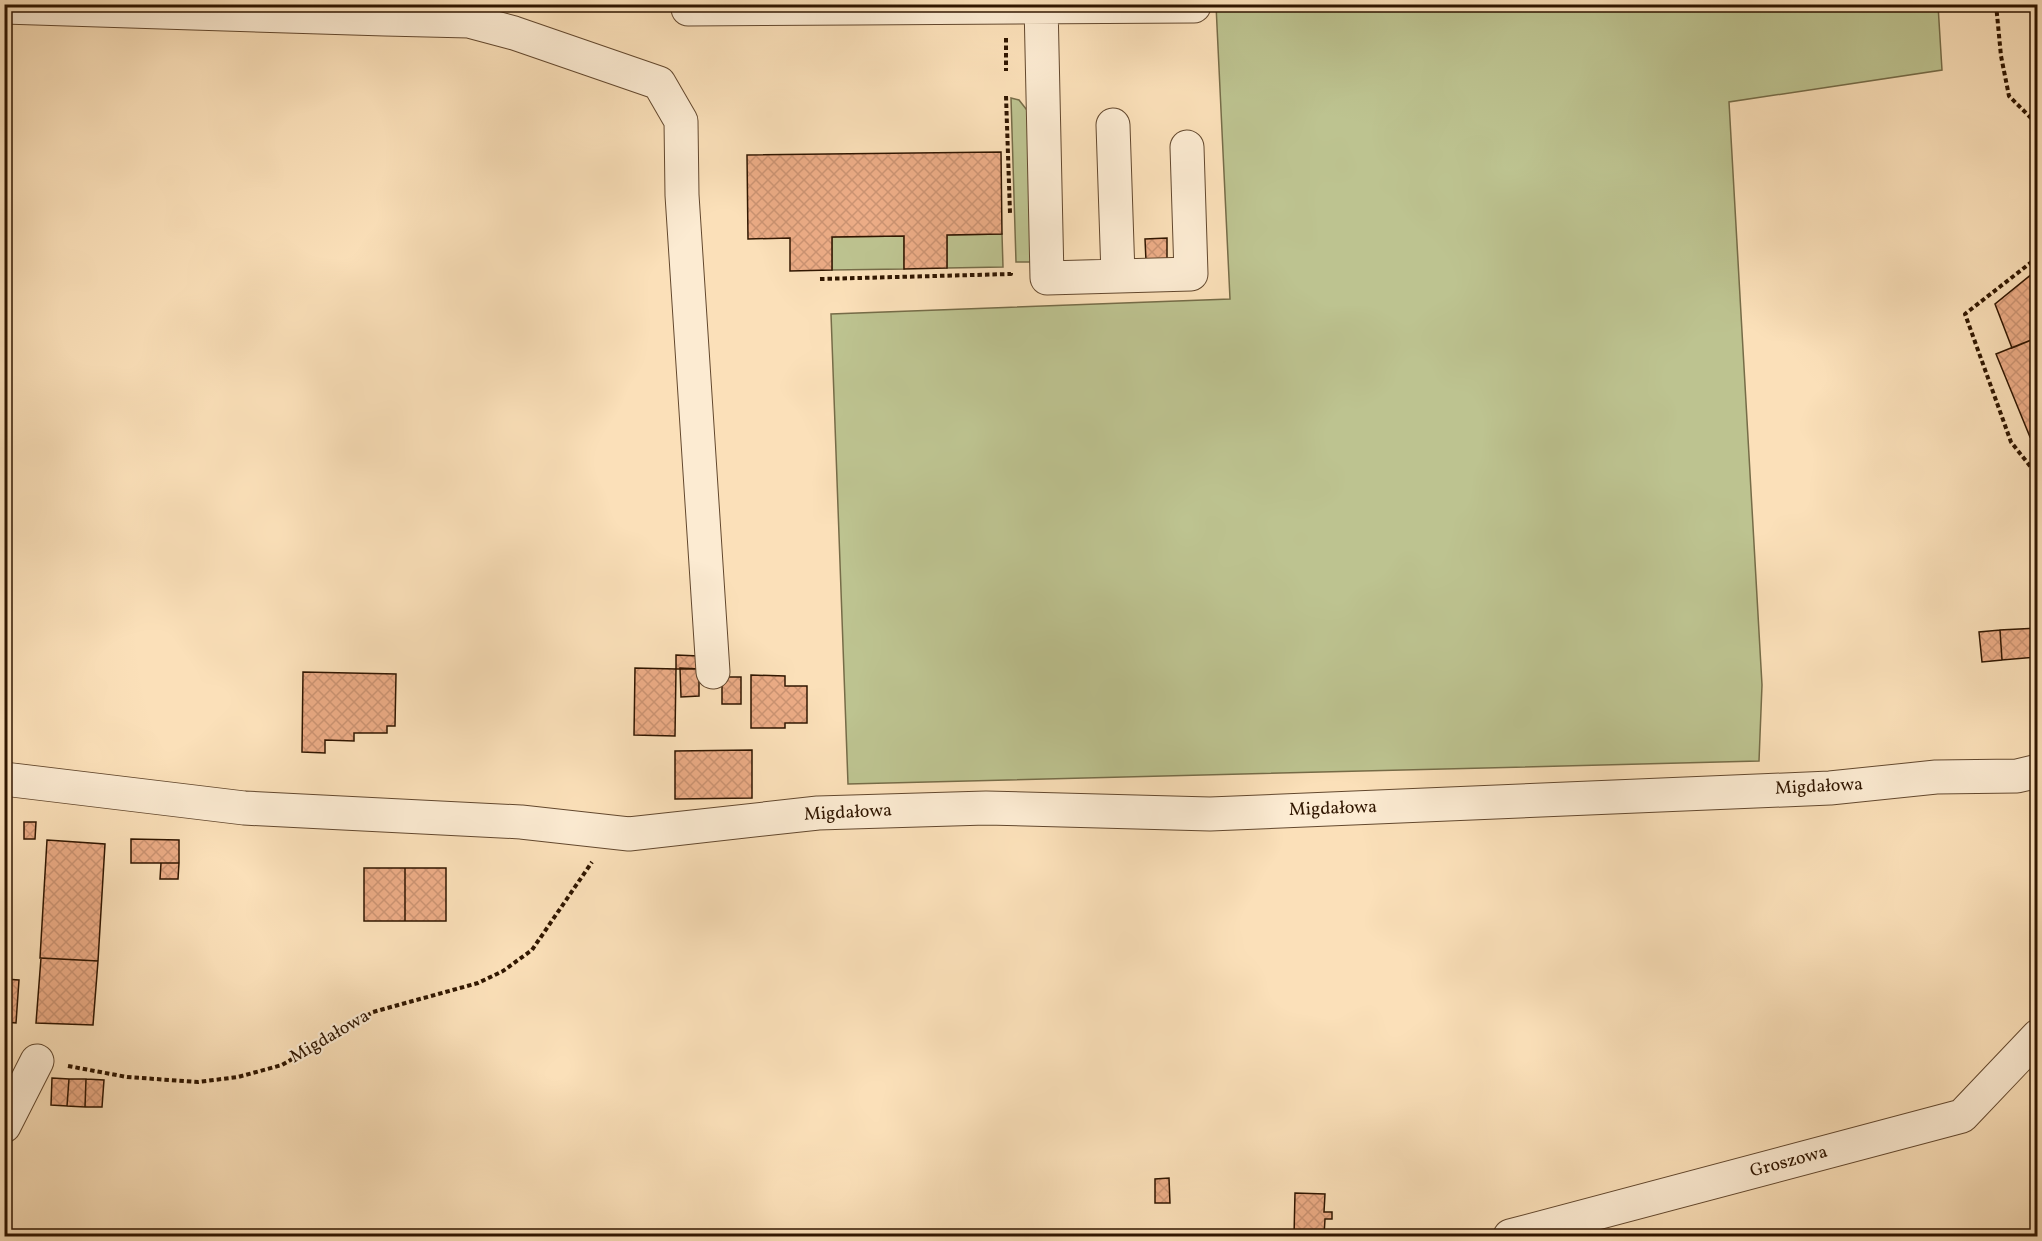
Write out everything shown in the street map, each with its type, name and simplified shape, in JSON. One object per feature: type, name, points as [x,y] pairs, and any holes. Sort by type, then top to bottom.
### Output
[{"type":"street","points":[[1041,5],[1047,278],[1191,274],[1187,147]]},
{"type":"street","points":[[688,9],[856,6],[1194,6]]},
{"type":"street","points":[[4,7],[469,13],[514,33],[659,83],[681,121],[682,195],[713,672]]},
{"type":"street","points":[[1113,125],[1118,275]]},
{"type":"street","name":"Migdałowa","points":[[4,779],[244,808],[521,822],[629,834],[818,813],[986,808],[1210,814],[1830,788],[1936,777],[2027,774]]},
{"type":"street","name":"Groszowa","points":[[1510,1236],[1962,1116],[2037,1035]]},
{"type":"street","points":[[4,1126],[37,1061]]},
{"type":"path","points":[[1996,4],[2009,96],[2037,125]]},
{"type":"path","points":[[1006,32],[1006,71]]},
{"type":"path","points":[[1006,96],[1010,215]]},
{"type":"path","points":[[2037,257],[1965,314],[2012,442],[2037,476]]},
{"type":"path","points":[[820,279],[1011,274],[1011,262]]},
{"type":"path","name":"Migdałowa","points":[[37,1061],[127,1077],[198,1082],[238,1077],[282,1065],[373,1012],[478,982],[503,972],[532,950],[589,864],[629,834]]},
{"type":"green space","points":[[1216,5],[1938,5],[1942,70],[1729,102],[1762,685],[1759,761],[848,784],[831,314],[1230,299]]},
{"type":"green space","points":[[1011,98],[1019,100],[1030,114],[1033,262],[1016,262]]},
{"type":"green space","points":[[1002,234],[1003,267],[947,268],[947,235]]},
{"type":"green space","points":[[904,236],[904,269],[832,270],[832,237]]},
{"type":"building","points":[[1001,152],[1002,234],[947,235],[947,268],[904,269],[904,236],[832,237],[832,270],[790,271],[790,238],[748,239],[747,155]]},
{"type":"building","points":[[1167,238],[1167,260],[1146,261],[1145,239]]},
{"type":"building","points":[[2038,269],[2038,341],[2036,338],[2012,348],[1995,304]]},
{"type":"building","points":[[2036,338],[2038,341],[2038,434],[2030,437],[1996,354]]},
{"type":"building","points":[[2038,628],[2038,657],[2002,660],[2000,630]]},
{"type":"building","points":[[2000,630],[2002,660],[1982,662],[1979,632]]},
{"type":"building","points":[[676,655],[699,656],[699,669],[676,669]]},
{"type":"building","points":[[635,668],[676,669],[675,736],[634,735]]},
{"type":"building","points":[[680,668],[699,669],[699,696],[681,697]]},
{"type":"building","points":[[303,672],[396,674],[395,726],[387,726],[387,733],[354,733],[354,741],[325,740],[325,753],[302,752]]},
{"type":"building","points":[[751,675],[785,676],[785,686],[807,686],[807,723],[785,723],[785,728],[751,728]]},
{"type":"building","points":[[722,677],[741,677],[741,704],[722,704]]},
{"type":"building","points":[[752,750],[752,798],[675,799],[675,751]]},
{"type":"building","points":[[24,822],[36,822],[35,839],[24,839]]},
{"type":"building","points":[[131,839],[179,840],[179,863],[131,863]]},
{"type":"building","points":[[47,840],[105,844],[98,961],[40,958]]},
{"type":"building","points":[[161,863],[179,863],[178,879],[160,879]]},
{"type":"building","points":[[364,868],[405,868],[405,921],[364,921]]},
{"type":"building","points":[[405,868],[446,868],[446,921],[405,921]]},
{"type":"building","points":[[41,958],[98,961],[93,1025],[36,1023]]},
{"type":"building","points":[[4,979],[19,980],[16,1023],[4,1022]]},
{"type":"building","points":[[4,1045],[7,1045],[6,1065],[4,1065]]},
{"type":"building","points":[[52,1078],[69,1079],[67,1106],[51,1105]]},
{"type":"building","points":[[69,1079],[86,1079],[85,1107],[67,1106]]},
{"type":"building","points":[[86,1079],[104,1080],[102,1107],[85,1107]]},
{"type":"building","points":[[1169,1178],[1170,1203],[1155,1203],[1155,1179]]},
{"type":"building","points":[[1295,1193],[1325,1194],[1324,1212],[1332,1212],[1332,1219],[1325,1219],[1324,1236],[1294,1236]]},
{"type":"building","points":[[1083,1233],[1094,1233],[1094,1236],[1083,1236]]}]
